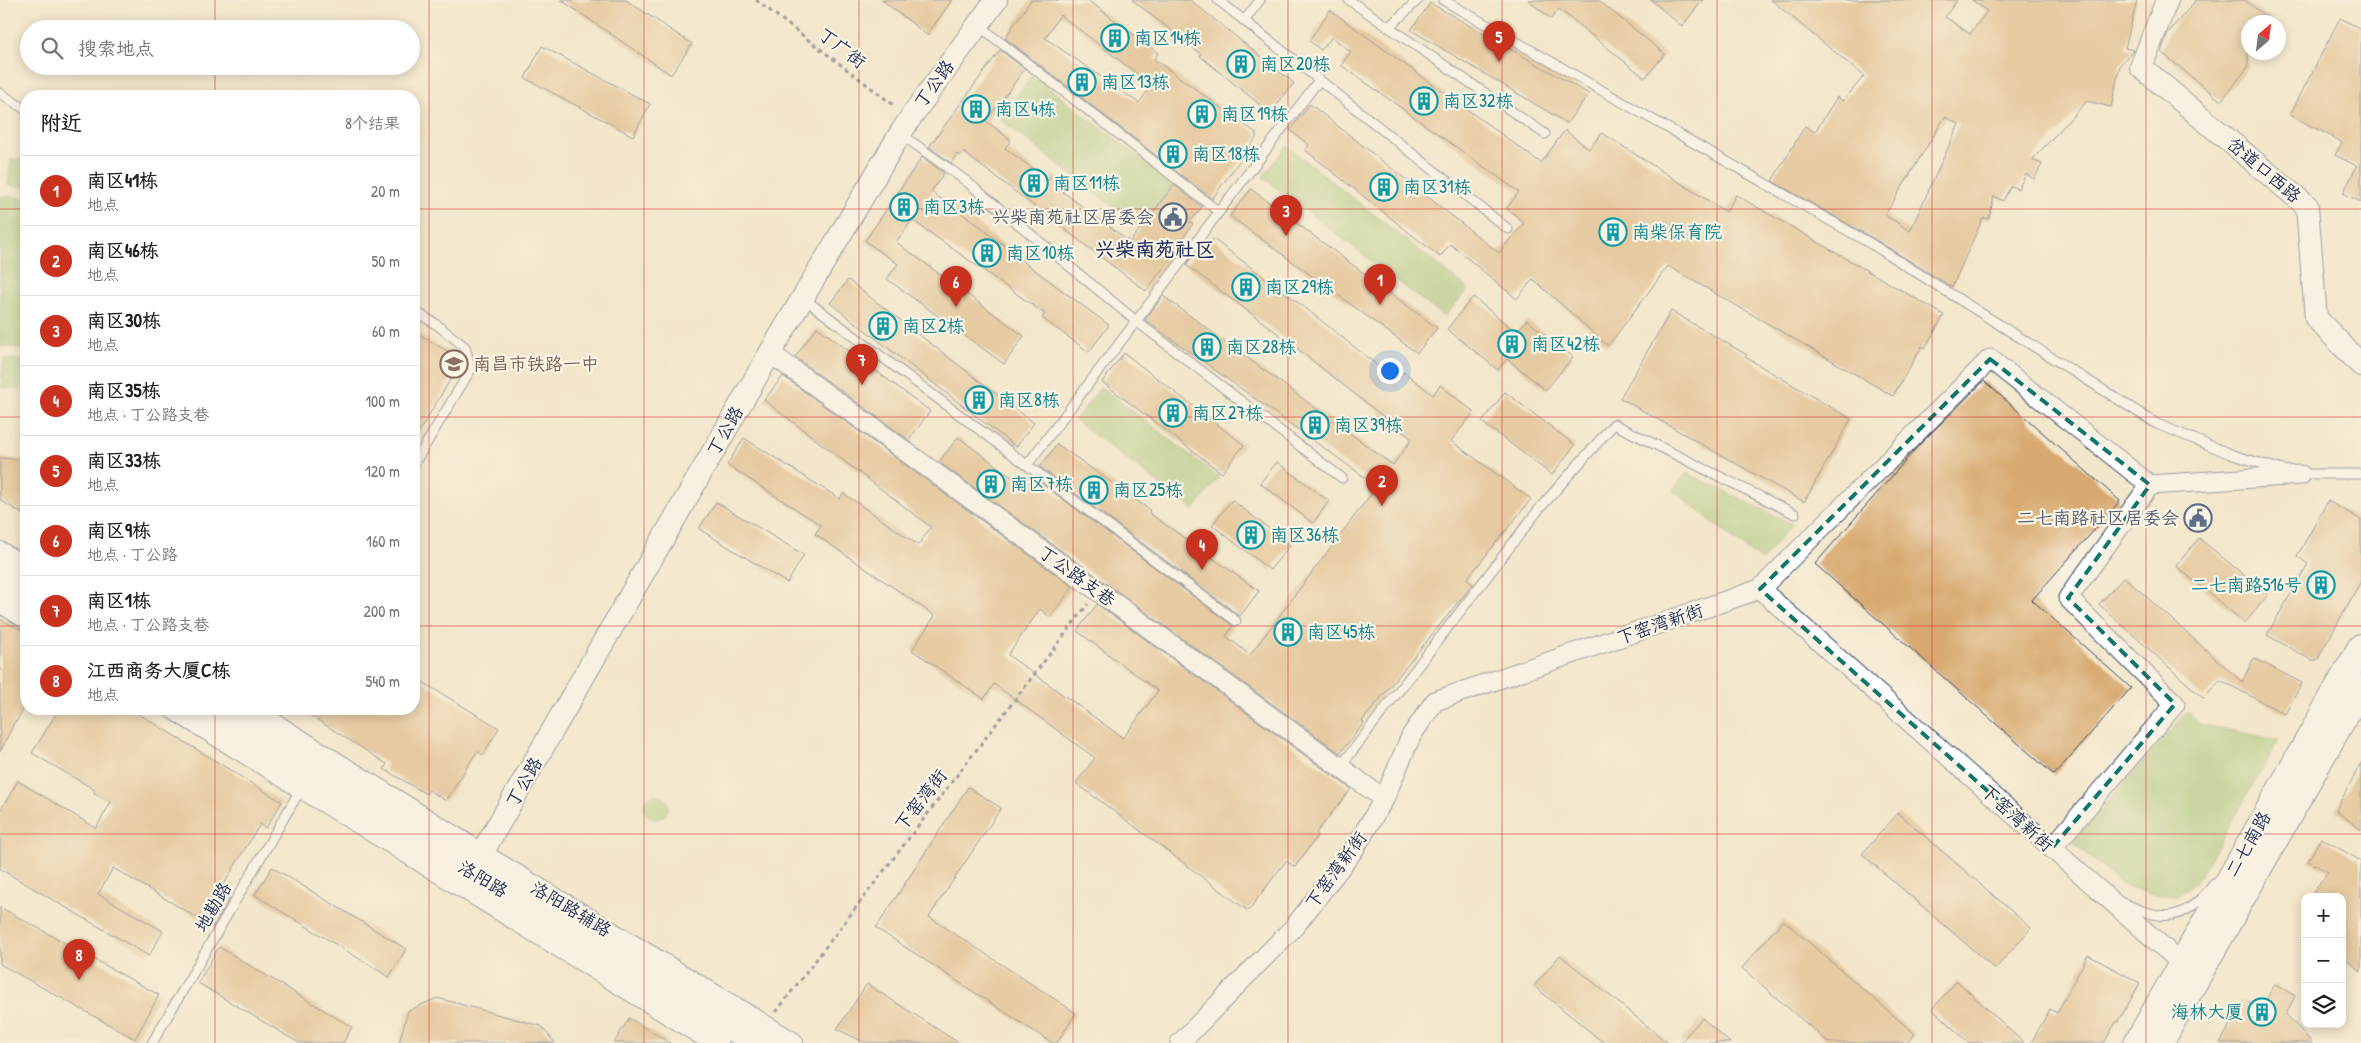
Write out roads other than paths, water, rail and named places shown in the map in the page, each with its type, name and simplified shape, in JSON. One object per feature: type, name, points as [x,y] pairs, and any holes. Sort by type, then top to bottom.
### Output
[{"type":"main road","points":[[0,576],[20,588]]},
{"type":"main road","name":"二七南路","points":[[2137,1043],[2181,962],[2361,647]]},
{"type":"main road","name":"二七南路","points":[[2160,1043],[2361,687]]},
{"type":"main road","name":"洛阳路","points":[[221,715],[477,864],[761,1035]]},
{"type":"street","name":"丁公路","points":[[477,864],[770,353],[905,126],[996,0]]},
{"type":"street","name":"岔道口西路","points":[[2167,0],[2141,67],[2307,206],[2316,318],[2361,365]]},
{"type":"street","name":"丁公路支巷","points":[[770,353],[1384,800]]},
{"type":"street","points":[[1760,589],[1990,359],[2150,485],[2301,475]]},
{"type":"street","points":[[2052,848],[2175,704],[2068,598],[2150,485]]},
{"type":"street","points":[[0,553],[20,565]]},
{"type":"street","name":"下窑湾新街","points":[[1180,1043],[1295,926],[1352,850],[1384,800],[1411,736],[1435,701],[1760,589],[2181,962]]},
{"type":"street","points":[[0,601],[20,613]]},
{"type":"street","name":"洛阳路辅路","points":[[185,715],[717,1043]]},
{"type":"street","points":[[258,715],[477,864]]},
{"type":"street","points":[[761,1035],[792,1043]]},
{"type":"lane","points":[[1218,0],[1508,229]]},
{"type":"lane","points":[[1244,20],[1260,0]]},
{"type":"lane","points":[[1349,0],[1545,134]]},
{"type":"lane","points":[[1389,27],[1418,0]]},
{"type":"lane","points":[[1443,0],[1873,245],[2157,424],[2233,455],[2301,475],[2361,474]]},
{"type":"lane","points":[[977,25],[1219,212]]},
{"type":"lane","points":[[1027,465],[1319,80]]},
{"type":"lane","points":[[0,93],[20,106]]},
{"type":"lane","points":[[905,126],[966,181],[1136,321],[1342,478]]},
{"type":"lane","points":[[803,298],[1236,621]]},
{"type":"lane","points":[[420,315],[436,324],[465,347],[470,369],[420,454]]},
{"type":"lane","points":[[1340,767],[1540,508],[1614,424],[1795,514]]},
{"type":"lane","name":"地勘路","points":[[152,1043],[302,787]]},
{"type":"lane","points":[[2103,894],[2143,913],[2162,917],[2178,913],[2192,906],[2209,891],[2262,819]]},
{"type":"place","name":"南区14栋","points":[[1115,38]]},
{"type":"place","name":"南区33栋","points":[[1499,62]]},
{"type":"place","name":"南区20栋","points":[[1241,64]]},
{"type":"place","name":"南区13栋","points":[[1082,82]]},
{"type":"place","name":"南区32栋","points":[[1424,101]]},
{"type":"place","name":"南区4栋","points":[[976,109]]},
{"type":"place","name":"南区19栋","points":[[1202,114]]},
{"type":"place","name":"南区18栋","points":[[1173,154]]},
{"type":"place","name":"南区11栋","points":[[1034,183]]},
{"type":"place","name":"南区31栋","points":[[1384,187]]},
{"type":"place","name":"南区3栋","points":[[904,207]]},
{"type":"place","name":"兴柴南苑社区居委会","points":[[1173,217]]},
{"type":"place","name":"南柴保育院","points":[[1613,232]]},
{"type":"place","name":"南区30栋","points":[[1286,236]]},
{"type":"place","name":"南区10栋","points":[[987,253]]},
{"type":"place","name":"南区29栋","points":[[1246,287]]},
{"type":"place","name":"南区41栋","points":[[1380,305]]},
{"type":"place","name":"南区9栋","points":[[956,307]]},
{"type":"place","name":"南区2栋","points":[[883,326]]},
{"type":"place","name":"南区42栋","points":[[1512,344]]},
{"type":"place","name":"南区28栋","points":[[1207,347]]},
{"type":"place","name":"南昌市铁路一中","points":[[454,364]]},
{"type":"place","name":"南区1栋","points":[[862,385]]},
{"type":"place","name":"南区8栋","points":[[979,400]]},
{"type":"place","name":"南区27栋","points":[[1173,413]]},
{"type":"place","name":"南区39栋","points":[[1315,425]]},
{"type":"place","name":"南区7栋","points":[[991,484]]},
{"type":"place","name":"南区25栋","points":[[1094,490]]},
{"type":"place","name":"南区46栋","points":[[1382,506]]},
{"type":"place","name":"二七南路社区居委会","points":[[2198,518]]},
{"type":"place","name":"南区36栋","points":[[1251,535]]},
{"type":"place","name":"南区35栋","points":[[1202,570]]},
{"type":"place","name":"二七南路516号","points":[[2321,585]]},
{"type":"place","name":"南区45栋","points":[[1288,632]]},
{"type":"place","name":"江西商务大厦C栋","points":[[79,980]]},
{"type":"place","name":"海林大厦","points":[[2262,1012]]},
{"type":"district","name":"兴柴南苑社区","points":[[1155,249]]}]
